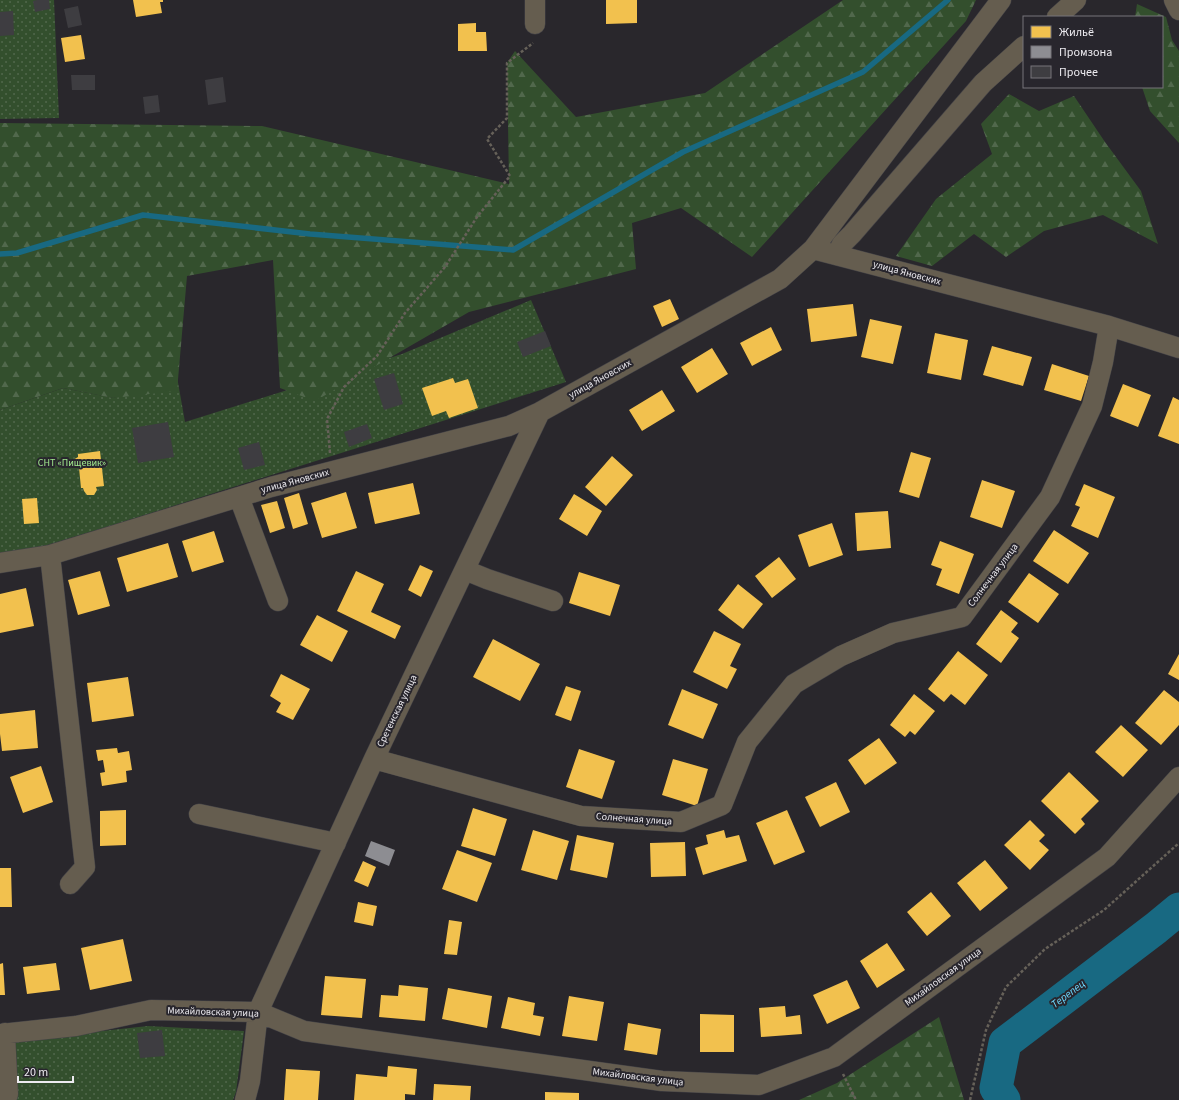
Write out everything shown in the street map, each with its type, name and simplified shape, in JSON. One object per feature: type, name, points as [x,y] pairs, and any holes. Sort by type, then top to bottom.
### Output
[{"type":"street","points":[[535,0],[536,32]]},
{"type":"street","points":[[813,249],[1001,0]]},
{"type":"street","points":[[1058,16],[1076,0]]},
{"type":"street","points":[[1174,0],[1179,10]]},
{"type":"street","points":[[837,255],[842,244],[983,83],[1023,47]]},
{"type":"street","name":"улица Яновских","points":[[0,563],[50,555],[271,487],[509,426],[540,412],[780,279],[813,249],[1109,326],[1179,348]]},
{"type":"street","name":"Солнечная улица","points":[[374,759],[581,816],[681,822],[722,805],[746,742],[794,684],[841,656],[893,633],[962,616],[1050,498],[1092,406],[1103,362],[1109,326]]},
{"type":"street","name":"Сретенская улица","points":[[245,1100],[250,1081],[258,1012],[374,759],[540,412]]},
{"type":"street","points":[[239,497],[278,601]]},
{"type":"street","points":[[50,555],[85,866],[70,884]]},
{"type":"street","points":[[465,570],[553,602]]},
{"type":"street","name":"Михайловская улица","points":[[3,1034],[76,1026],[151,1010],[258,1012],[304,1031],[662,1081],[759,1085],[834,1057],[1107,857],[1179,777]]},
{"type":"street","points":[[199,814],[336,843]]},
{"type":"street","points":[[3,1034],[8,1094],[6,1100]]},
{"type":"path","points":[[331,472],[327,419],[344,387],[377,356],[405,313],[444,268],[477,217],[510,176],[487,139],[507,118],[507,62],[536,32]]},
{"type":"path","points":[[970,1100],[986,1030],[1006,987],[1045,949],[1104,910],[1179,844]]},
{"type":"path","points":[[834,1057],[856,1100]]},
{"type":"green space","points":[[0,0],[54,0],[59,118],[0,119]]},
{"type":"green space","points":[[843,0],[976,0],[966,21],[752,257],[681,208],[632,223],[636,269],[469,312],[315,401],[280,388],[273,260],[187,276],[177,391],[113,398],[63,388],[0,410],[0,123],[262,126],[509,184],[507,63],[515,51],[576,117],[705,93]]},
{"type":"green space","points":[[1137,4],[1166,17],[1172,40],[1179,51],[1179,143],[1150,111],[1142,88],[1163,88],[1163,16],[1135,16]]},
{"type":"green space","points":[[1009,94],[1039,111],[1074,96],[1141,191],[1158,244],[1103,215],[1044,231],[1006,257],[974,234],[932,266],[896,256],[936,199],[992,154],[981,124]]},
{"type":"green space","name":"СНТ «Пищевик»","points":[[531,300],[566,382],[31,550],[0,554],[0,410],[63,388],[114,398],[176,371],[185,422],[402,354]]},
{"type":"green space","points":[[939,1017],[964,1100],[799,1100],[837,1083]]},
{"type":"green space","points":[[148,1026],[244,1031],[236,1092],[233,1100],[0,1100],[0,1042]]},
{"type":"building: Жильё","points":[[133,0],[163,0],[163,2],[160,2],[162,13],[136,17]]},
{"type":"building: Жильё","points":[[606,0],[637,0],[637,23],[606,24]]},
{"type":"building: Жильё","points":[[476,23],[476,32],[486,32],[487,51],[458,51],[458,24]]},
{"type":"building: Жильё","points":[[81,35],[85,59],[65,62],[61,38]]},
{"type":"building: Жильё","points":[[670,299],[679,319],[662,327],[653,306]]},
{"type":"building: Жильё","points":[[853,304],[857,336],[811,342],[807,309]]},
{"type":"building: Жильё","points":[[870,319],[902,326],[893,364],[861,357]]},
{"type":"building: Жильё","points":[[771,327],[782,350],[752,366],[740,343]]},
{"type":"building: Жильё","points":[[935,333],[968,340],[961,380],[927,373]]},
{"type":"building: Жильё","points":[[992,346],[1032,357],[1023,386],[983,375]]},
{"type":"building: Жильё","points":[[712,348],[728,374],[697,393],[681,367]]},
{"type":"building: Жильё","points":[[1052,364],[1089,376],[1081,401],[1044,390]]},
{"type":"building: Жильё","points":[[453,378],[455,383],[468,379],[478,408],[449,418],[446,411],[432,416],[422,388]]},
{"type":"building: Жильё","points":[[1123,384],[1151,395],[1138,427],[1110,416]]},
{"type":"building: Жильё","points":[[662,390],[675,411],[642,431],[629,410]]},
{"type":"building: Жильё","points":[[1173,397],[1179,400],[1179,444],[1158,436]]},
{"type":"building: Жильё","points":[[100,451],[104,486],[96,487],[97,490],[94,495],[87,495],[83,488],[81,488],[79,468],[74,466],[73,460],[78,457],[78,454]]},
{"type":"building: Жильё","points":[[911,452],[931,458],[919,498],[899,492]]},
{"type":"building: Жильё","points":[[612,456],[633,475],[606,506],[585,487]]},
{"type":"building: Жильё","points":[[982,480],[1015,491],[1002,528],[970,517]]},
{"type":"building: Жильё","points":[[413,483],[420,514],[375,524],[368,493]]},
{"type":"building: Жильё","points":[[1084,484],[1115,497],[1098,538],[1071,526],[1080,507],[1075,505]]},
{"type":"building: Жильё","points":[[346,492],[357,528],[322,538],[311,503]]},
{"type":"building: Жильё","points":[[299,493],[308,524],[293,529],[284,498]]},
{"type":"building: Жильё","points":[[574,494],[602,511],[587,536],[559,519]]},
{"type":"building: Жильё","points":[[37,498],[39,523],[24,524],[22,499]]},
{"type":"building: Жильё","points":[[277,501],[285,528],[270,533],[261,505]]},
{"type":"building: Жильё","points":[[888,511],[891,548],[857,551],[855,513]]},
{"type":"building: Жильё","points":[[832,523],[843,555],[809,567],[798,535]]},
{"type":"building: Жильё","points":[[1054,530],[1089,553],[1068,584],[1033,561]]},
{"type":"building: Жильё","points":[[214,531],[224,562],[192,572],[182,541]]},
{"type":"building: Жильё","points":[[940,541],[974,554],[959,594],[936,585],[942,569],[931,565]]},
{"type":"building: Жильё","points":[[168,543],[178,577],[127,592],[117,558]]},
{"type":"building: Жильё","points":[[779,557],[796,579],[772,598],[755,576]]},
{"type":"building: Жильё","points":[[420,565],[433,571],[421,597],[408,590]]},
{"type":"building: Жильё","points":[[100,571],[110,606],[78,615],[68,580]]},
{"type":"building: Жильё","points":[[356,571],[384,584],[371,612],[401,626],[395,639],[337,611]]},
{"type":"building: Жильё","points":[[579,572],[620,585],[610,616],[569,603]]},
{"type":"building: Жильё","points":[[1029,573],[1059,594],[1038,623],[1008,602]]},
{"type":"building: Жильё","points":[[738,584],[763,604],[743,629],[718,610]]},
{"type":"building: Жильё","points":[[26,588],[34,626],[0,633],[0,594]]},
{"type":"building: Жильё","points":[[1001,610],[1018,623],[1011,632],[1019,638],[1001,663],[976,644]]},
{"type":"building: Жильё","points":[[317,615],[348,631],[332,662],[300,645]]},
{"type":"building: Жильё","points":[[714,631],[741,644],[730,666],[737,669],[727,689],[693,672]]},
{"type":"building: Жильё","points":[[493,639],[540,664],[520,701],[473,677]]},
{"type":"building: Жильё","points":[[958,651],[988,675],[965,705],[951,694],[944,702],[928,689]]},
{"type":"building: Жильё","points":[[1179,654],[1179,680],[1168,674]]},
{"type":"building: Жильё","points":[[281,674],[310,689],[293,720],[276,712],[281,703],[270,696]]},
{"type":"building: Жильё","points":[[128,677],[134,716],[92,722],[87,683]]},
{"type":"building: Жильё","points":[[566,686],[581,691],[571,721],[555,715]]},
{"type":"building: Жильё","points":[[682,689],[718,704],[703,739],[668,725]]},
{"type":"building: Жильё","points":[[1164,690],[1179,702],[1179,725],[1161,745],[1135,723]]},
{"type":"building: Жильё","points":[[914,694],[935,711],[915,735],[910,731],[905,737],[890,725]]},
{"type":"building: Жильё","points":[[35,710],[38,748],[2,751],[0,714]]},
{"type":"building: Жильё","points":[[1121,725],[1148,750],[1123,777],[1095,752]]},
{"type":"building: Жильё","points":[[879,738],[897,763],[865,785],[848,760]]},
{"type":"building: Жильё","points":[[117,748],[118,753],[129,751],[132,770],[126,771],[127,782],[102,786],[100,773],[105,772],[103,760],[98,761],[96,750]]},
{"type":"building: Жильё","points":[[579,749],[615,761],[602,799],[566,787]]},
{"type":"building: Жильё","points":[[673,759],[708,769],[697,806],[662,795]]},
{"type":"building: Жильё","points":[[41,766],[53,802],[23,813],[10,777]]},
{"type":"building: Жильё","points":[[1069,772],[1099,801],[1081,819],[1085,824],[1075,834],[1041,801]]},
{"type":"building: Жильё","points":[[836,782],[850,812],[820,827],[805,797]]},
{"type":"building: Жильё","points":[[473,808],[507,819],[495,856],[461,846]]},
{"type":"building: Жильё","points":[[126,810],[126,845],[100,846],[100,811]]},
{"type":"building: Жильё","points":[[787,810],[805,852],[774,865],[756,823]]},
{"type":"building: Жильё","points":[[1030,820],[1045,835],[1039,841],[1049,850],[1030,870],[1004,845]]},
{"type":"building: Жильё","points":[[533,830],[569,841],[557,880],[521,870]]},
{"type":"building: Жильё","points":[[724,830],[726,838],[739,835],[747,861],[703,875],[695,848],[708,844],[706,835]]},
{"type":"building: Жильё","points":[[577,835],[614,843],[607,878],[570,870]]},
{"type":"building: Жильё","points":[[685,842],[686,876],[651,877],[650,843]]},
{"type":"building: Жильё","points":[[457,850],[492,863],[477,902],[442,889]]},
{"type":"building: Жильё","points":[[985,860],[1008,888],[980,911],[957,883]]},
{"type":"building: Жильё","points":[[363,861],[376,867],[368,887],[354,881]]},
{"type":"building: Жильё","points":[[0,868],[11,868],[12,907],[0,907]]},
{"type":"building: Жильё","points":[[931,892],[951,916],[927,936],[907,912]]},
{"type":"building: Жильё","points":[[358,902],[377,906],[373,926],[354,922]]},
{"type":"building: Жильё","points":[[449,920],[462,922],[457,955],[444,954]]},
{"type":"building: Жильё","points":[[123,939],[132,981],[90,990],[81,948]]},
{"type":"building: Жильё","points":[[887,943],[905,970],[877,988],[860,961]]},
{"type":"building: Жильё","points":[[3,963],[5,995],[0,995],[0,964]]},
{"type":"building: Жильё","points":[[56,963],[60,990],[27,994],[23,967]]},
{"type":"building: Жильё","points":[[325,976],[366,979],[362,1018],[321,1015]]},
{"type":"building: Жильё","points":[[847,980],[860,1008],[827,1024],[813,995]]},
{"type":"building: Жильё","points":[[399,985],[428,988],[425,1021],[379,1017],[381,995],[398,996]]},
{"type":"building: Жильё","points":[[448,988],[492,996],[487,1028],[442,1019]]},
{"type":"building: Жильё","points":[[569,996],[604,1002],[597,1041],[562,1036]]},
{"type":"building: Жильё","points":[[508,997],[535,1003],[533,1015],[544,1017],[540,1036],[501,1028]]},
{"type":"building: Жильё","points":[[785,1006],[786,1017],[800,1015],[802,1034],[761,1037],[759,1008]]},
{"type":"building: Жильё","points":[[700,1014],[734,1015],[734,1052],[700,1052]]},
{"type":"building: Жильё","points":[[628,1023],[661,1029],[657,1055],[624,1050]]},
{"type":"building: Жильё","points":[[388,1066],[417,1069],[415,1095],[405,1094],[405,1100],[354,1100],[356,1074],[387,1077]]},
{"type":"building: Жильё","points":[[286,1069],[320,1071],[318,1100],[284,1100]]},
{"type":"building: Жильё","points":[[434,1084],[471,1086],[470,1100],[433,1100]]},
{"type":"building: Жильё","points":[[545,1092],[579,1093],[579,1100],[545,1100]]},
{"type":"building: Промзона","points":[[371,841],[395,850],[389,866],[365,856]]},
{"type":"building: Прочее","points":[[49,0],[50,9],[35,12],[33,1]]},
{"type":"building: Прочее","points":[[78,6],[82,25],[68,28],[64,9]]},
{"type":"building: Прочее","points":[[13,11],[14,35],[0,36],[0,12]]},
{"type":"building: Прочее","points":[[71,75],[95,75],[95,90],[72,90]]},
{"type":"building: Прочее","points":[[223,77],[226,102],[208,105],[205,80]]},
{"type":"building: Прочее","points":[[158,95],[160,112],[145,114],[143,97]]},
{"type":"building: Прочее","points":[[545,331],[551,346],[523,357],[517,342]]},
{"type":"building: Прочее","points":[[394,373],[403,404],[384,410],[374,379]]},
{"type":"building: Прочее","points":[[168,422],[174,457],[138,463],[132,428]]},
{"type":"building: Прочее","points":[[367,424],[372,438],[349,447],[344,432]]},
{"type":"building: Прочее","points":[[259,442],[265,465],[244,470],[238,448]]},
{"type":"building: Прочее","points":[[162,1030],[165,1056],[140,1058],[137,1033]]},
{"type":"waterway","points":[[0,254],[17,253],[143,215],[310,234],[513,250],[683,152],[863,72],[948,0]]},
{"type":"waterway","name":"Терепец","points":[[1004,1100],[996,1088],[1005,1043],[1179,909]]}]
